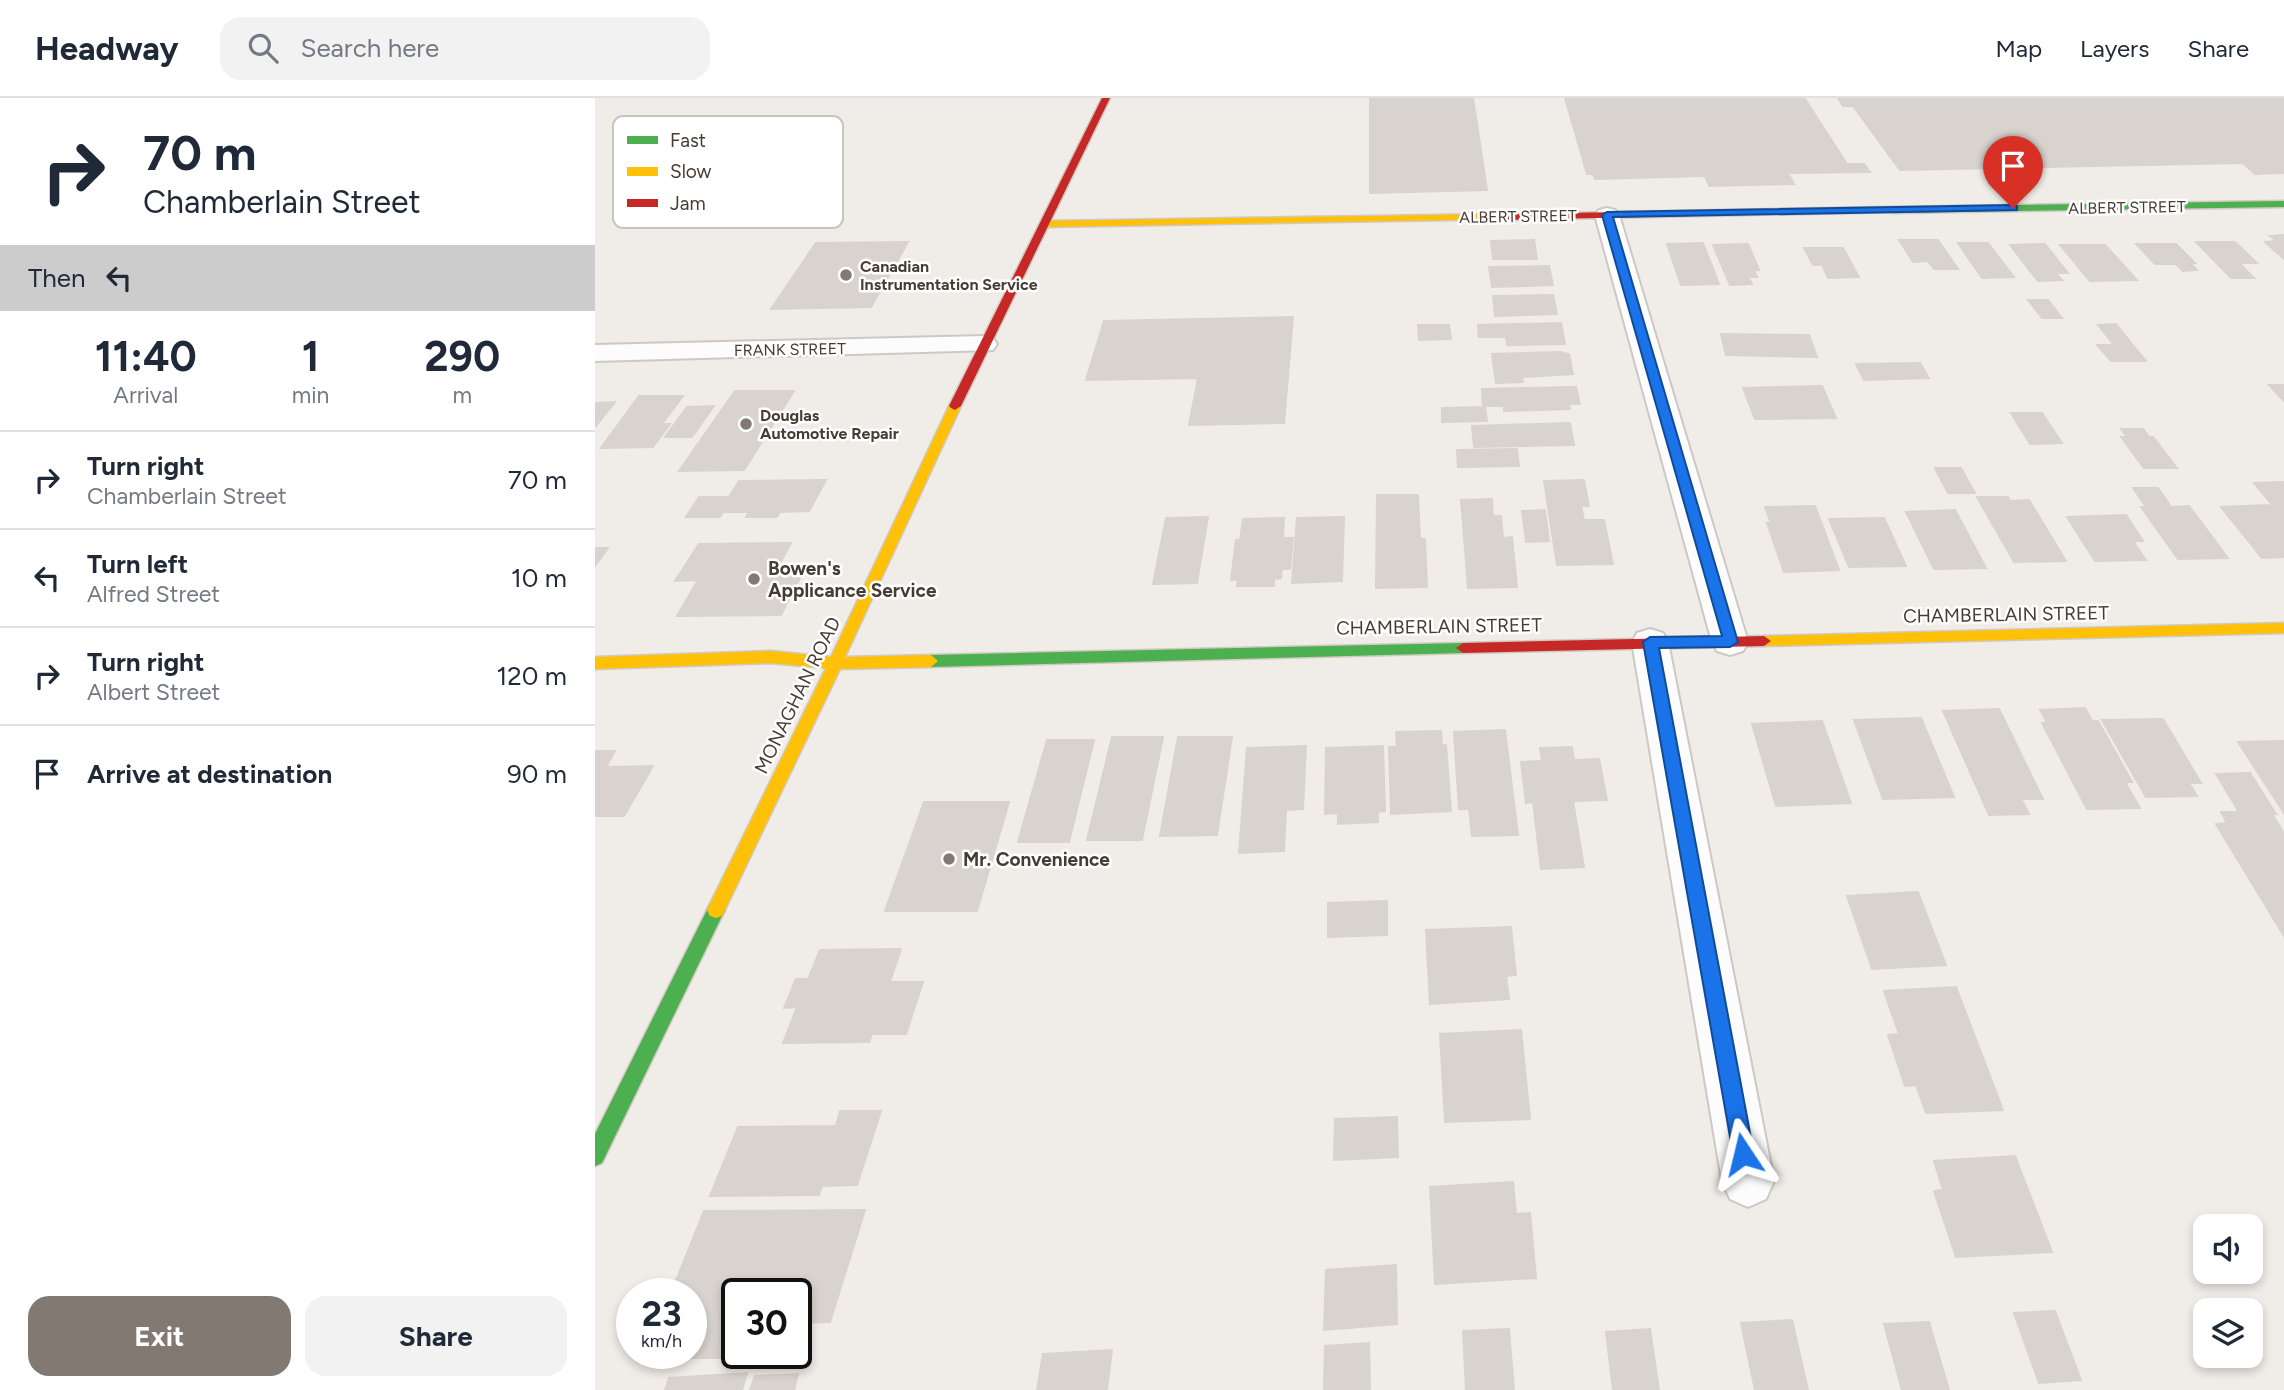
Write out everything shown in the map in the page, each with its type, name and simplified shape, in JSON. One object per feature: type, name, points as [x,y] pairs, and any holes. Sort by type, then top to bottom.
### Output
[{"type":"street","name":"MONAGHAN ROAD","points":[[595,1156],[836,663],[984,344],[1046,224],[1106,98]]},
{"type":"street","name":"ALBERT STREET","points":[[1046,224],[2284,204]]},
{"type":"street","points":[[1607,215],[1730,642]]},
{"type":"street","name":"FRANK STREET","points":[[595,354],[984,344]]},
{"type":"street","name":"CHAMBERLAIN STREET","points":[[595,663],[770,657],[836,663],[2284,628]]},
{"type":"street","points":[[1650,642],[1748,1181]]},
{"type":"building","points":[[1370,98],[1473,98],[1487,190],[1370,193]]},
{"type":"building","points":[[1565,98],[1805,99],[1847,164],[1864,164],[1870,172],[1788,173],[1794,184],[1709,186],[1705,176],[1595,179],[1593,174],[1587,174]]},
{"type":"building","points":[[1838,98],[2284,98],[2284,173],[2255,174],[2243,163],[1900,170],[1853,106],[1843,106]]},
{"type":"building","points":[[2284,235],[2284,259],[2265,242],[2277,241],[2270,236]]},
{"type":"building","points":[[1534,240],[1537,259],[1493,259],[1491,241]]},
{"type":"building","points":[[1899,240],[1938,240],[1958,269],[1934,269],[1928,261],[1913,262]]},
{"type":"building","points":[[908,242],[871,307],[771,309],[816,243]]},
{"type":"building","points":[[2196,242],[2235,242],[2257,263],[2239,263],[2254,278],[2231,278]]},
{"type":"building","points":[[1703,243],[1719,284],[1681,285],[1667,244]]},
{"type":"building","points":[[1958,243],[1988,243],[2014,277],[1982,278]]},
{"type":"building","points":[[1748,244],[1759,270],[1754,270],[1757,277],[1748,277],[1752,284],[1730,285],[1713,245]]},
{"type":"building","points":[[2045,244],[2068,273],[2056,273],[2062,280],[2038,281],[2010,245]]},
{"type":"building","points":[[2136,244],[2176,244],[2195,263],[2190,263],[2197,270],[2183,271],[2176,264],[2155,264]]},
{"type":"building","points":[[2060,245],[2105,245],[2137,280],[2090,281]]},
{"type":"building","points":[[1804,248],[1843,248],[1859,277],[1828,278],[1822,265],[1813,265]]},
{"type":"building","points":[[1549,266],[1553,285],[1492,287],[1489,267]]},
{"type":"building","points":[[1553,295],[1557,314],[1495,316],[1493,296]]},
{"type":"building","points":[[2028,300],[2048,300],[2062,318],[2042,318]]},
{"type":"building","points":[[1293,317],[1284,423],[1189,425],[1198,378],[1086,380],[1104,321]]},
{"type":"building","points":[[1561,323],[1565,344],[1507,345],[1506,337],[1479,337],[1478,325]]},
{"type":"building","points":[[2116,324],[2146,361],[2111,361],[2097,345],[2114,345],[2098,325]]},
{"type":"building","points":[[1418,325],[1449,325],[1451,339],[1419,340]]},
{"type":"building","points":[[1721,334],[1809,335],[1817,357],[1726,355]]},
{"type":"building","points":[[1492,354],[1569,354],[1573,374],[1522,377],[1523,382],[1496,383]]},
{"type":"building","points":[[1920,363],[1929,378],[1864,380],[1856,364]]},
{"type":"building","points":[[2269,385],[2284,385],[2284,401]]},
{"type":"building","points":[[1822,386],[1836,418],[1755,419],[1743,388]]},
{"type":"building","points":[[1576,387],[1580,404],[1569,404],[1570,409],[1504,411],[1504,406],[1483,406],[1482,389]]},
{"type":"building","points":[[735,391],[794,391],[744,470],[679,471]]},
{"type":"building","points":[[639,396],[683,396],[662,424],[670,424],[653,447],[601,448]]},
{"type":"building","points":[[615,402],[612,406],[595,427],[595,403]]},
{"type":"building","points":[[714,406],[692,437],[665,437],[687,407]]},
{"type":"building","points":[[1485,407],[1487,421],[1442,422],[1442,408]]},
{"type":"building","points":[[2011,413],[2042,413],[2062,443],[2030,444]]},
{"type":"building","points":[[1570,423],[1574,445],[1474,447],[1472,426]]},
{"type":"building","points":[[2121,429],[2143,429],[2149,437],[2153,437],[2177,468],[2144,468],[2121,437],[2127,437]]},
{"type":"building","points":[[1517,449],[1519,466],[1458,467],[1457,450]]},
{"type":"building","points":[[1935,468],[1961,468],[1975,493],[1948,493]]},
{"type":"building","points":[[826,480],[809,511],[780,512],[777,517],[746,517],[749,512],[723,512],[720,517],[686,517],[699,497],[729,497],[739,481]]},
{"type":"building","points":[[1584,480],[1589,506],[1581,506],[1584,520],[1604,520],[1613,564],[1557,565],[1544,481]]},
{"type":"building","points":[[2254,483],[2284,483],[2284,519]]},
{"type":"building","points":[[2133,488],[2158,488],[2171,507],[2189,506],[2228,558],[2178,559],[2141,507],[2146,507]]},
{"type":"building","points":[[1377,495],[1418,495],[1420,539],[1425,539],[1427,587],[1376,588]]},
{"type":"building","points":[[1977,497],[2029,500],[2066,561],[2014,562]]},
{"type":"building","points":[[1492,499],[1493,516],[1501,516],[1503,538],[1512,537],[1517,587],[1468,588],[1461,500]]},
{"type":"building","points":[[2270,505],[2284,522],[2284,557],[2262,558],[2221,507]]},
{"type":"building","points":[[1815,506],[1839,570],[1784,572],[1767,523],[1771,523],[1765,507]]},
{"type":"building","points":[[1545,510],[1549,541],[1526,542],[1522,511]]},
{"type":"building","points":[[1955,510],[1986,568],[1934,569],[1906,512]]},
{"type":"building","points":[[2126,515],[2143,541],[2133,541],[2146,560],[2095,561],[2067,517]]},
{"type":"building","points":[[1208,517],[1197,583],[1153,584],[1166,518]]},
{"type":"building","points":[[1344,517],[1342,581],[1292,583],[1297,518]]},
{"type":"building","points":[[1284,518],[1283,538],[1293,538],[1290,569],[1282,569],[1281,578],[1274,579],[1274,586],[1237,586],[1238,579],[1231,580],[1236,540],[1240,540],[1243,519]]},
{"type":"building","points":[[1884,518],[1906,566],[1849,567],[1829,519]]},
{"type":"building","points":[[791,543],[774,574],[802,574],[781,615],[677,616],[698,580],[675,581],[699,544]]},
{"type":"building","points":[[595,548],[608,548],[595,566]]},
{"type":"building","points":[[2085,708],[2092,721],[2098,721],[2132,782],[2125,782],[2140,808],[2087,809],[2042,723],[2047,722],[2040,710]]},
{"type":"building","points":[[1999,709],[2043,799],[2021,799],[2029,814],[1989,815],[1943,711]]},
{"type":"building","points":[[1921,718],[1954,797],[1883,799],[1854,720]]},
{"type":"building","points":[[2163,719],[2201,783],[2189,783],[2197,796],[2146,797],[2102,720]]},
{"type":"building","points":[[1822,721],[1851,803],[1776,806],[1752,724]]},
{"type":"building","points":[[1505,730],[1518,835],[1472,836],[1469,809],[1459,809],[1454,732]]},
{"type":"building","points":[[1441,731],[1442,746],[1446,745],[1451,811],[1391,814],[1389,747],[1397,747],[1396,732]]},
{"type":"building","points":[[1112,737],[1163,737],[1142,840],[1087,840]]},
{"type":"building","points":[[1178,737],[1232,737],[1217,835],[1160,836]]},
{"type":"building","points":[[1047,740],[1094,740],[1069,842],[1018,842]]},
{"type":"building","points":[[2284,741],[2284,813],[2238,742]]},
{"type":"building","points":[[1306,746],[1303,809],[1286,810],[1284,851],[1239,853],[1247,748]]},
{"type":"building","points":[[1383,746],[1385,811],[1378,812],[1378,822],[1338,824],[1338,813],[1325,814],[1326,748]]},
{"type":"building","points":[[1572,747],[1574,760],[1599,759],[1607,800],[1573,801],[1584,867],[1541,869],[1533,802],[1526,803],[1521,762],[1542,761],[1540,748]]},
{"type":"building","points":[[595,751],[615,751],[606,767],[653,766],[624,816],[595,816]]},
{"type":"building","points":[[2250,773],[2276,814],[2272,814],[2284,833],[2284,936],[2216,824],[2227,823],[2221,812],[2239,812],[2216,774]]},
{"type":"building","points":[[924,802],[1009,802],[977,911],[885,911]]},
{"type":"building","points":[[1918,892],[1946,965],[1872,969],[1847,896]]},
{"type":"building","points":[[1387,901],[1387,935],[1328,937],[1328,903]]},
{"type":"building","points":[[1511,927],[1516,975],[1506,976],[1509,999],[1430,1004],[1426,930]]},
{"type":"building","points":[[901,949],[890,982],[923,982],[906,1034],[872,1034],[869,1042],[783,1043],[797,1007],[784,1008],[796,979],[808,979],[820,950]]},
{"type":"building","points":[[1956,987],[2003,1110],[1926,1113],[1916,1085],[1905,1086],[1888,1035],[1899,1034],[1884,991]]},
{"type":"building","points":[[1521,1030],[1530,1119],[1445,1122],[1440,1034]]},
{"type":"building","points":[[840,1111],[881,1111],[857,1185],[822,1186],[819,1195],[710,1196],[738,1127],[836,1126]]},
{"type":"building","points":[[1397,1117],[1398,1157],[1334,1160],[1335,1119]]},
{"type":"building","points":[[2015,1156],[2052,1252],[1956,1257],[1934,1191],[1943,1190],[1934,1161]]},
{"type":"building","points":[[1513,1182],[1516,1214],[1530,1213],[1536,1278],[1435,1284],[1430,1187]]},
{"type":"building","points":[[865,1210],[830,1322],[812,1323],[812,1278],[721,1278],[721,1358],[707,1358],[707,1278],[677,1278],[704,1211]]},
{"type":"building","points":[[1396,1265],[1397,1324],[1324,1330],[1326,1270]]},
{"type":"building","points":[[2055,1311],[2081,1380],[2039,1383],[2014,1313]]},
{"type":"building","points":[[1792,1320],[1808,1390],[1755,1390],[1741,1323]]},
{"type":"building","points":[[1929,1322],[1949,1390],[1902,1390],[1884,1324]]},
{"type":"building","points":[[1509,1329],[1514,1390],[1466,1390],[1463,1331]]},
{"type":"building","points":[[1650,1329],[1659,1390],[1613,1390],[1606,1332]]},
{"type":"building","points":[[1369,1343],[1370,1390],[1324,1390],[1325,1346]]},
{"type":"building","points":[[1112,1350],[1107,1390],[1037,1390],[1043,1354]]},
{"type":"building","points":[[747,1373],[742,1390],[665,1390],[669,1378]]},
{"type":"building","points":[[798,1374],[794,1390],[750,1390],[755,1376]]},
{"type":"traffic: fast","points":[[1892,210],[2284,204]]},
{"type":"traffic: fast","points":[[931,661],[1463,648]]},
{"type":"traffic: fast","points":[[595,1156],[716,910]]},
{"type":"traffic: slow","points":[[1046,224],[1505,217]]},
{"type":"traffic: slow","points":[[716,910],[812,713],[955,406]]},
{"type":"traffic: slow","points":[[1764,641],[2284,628]]},
{"type":"traffic: slow","points":[[595,663],[770,657],[836,663],[931,661]]},
{"type":"traffic: jam","points":[[955,406],[1106,98]]},
{"type":"traffic: jam","points":[[1505,217],[1892,210]]},
{"type":"traffic: jam","points":[[1463,648],[1764,641]]},
{"type":"place","name":"Canadian Instrumentation Service","points":[[846,275]]},
{"type":"place","name":"Douglas Automotive Repair","points":[[746,424]]},
{"type":"place","name":"Bowen's Applicance Service","points":[[754,579]]},
{"type":"place","name":"Mr. Convenience","points":[[949,859]]},
{"type":"route","points":[[1743,1154],[1650,642],[1730,642],[1607,215],[2013,208]]}]
